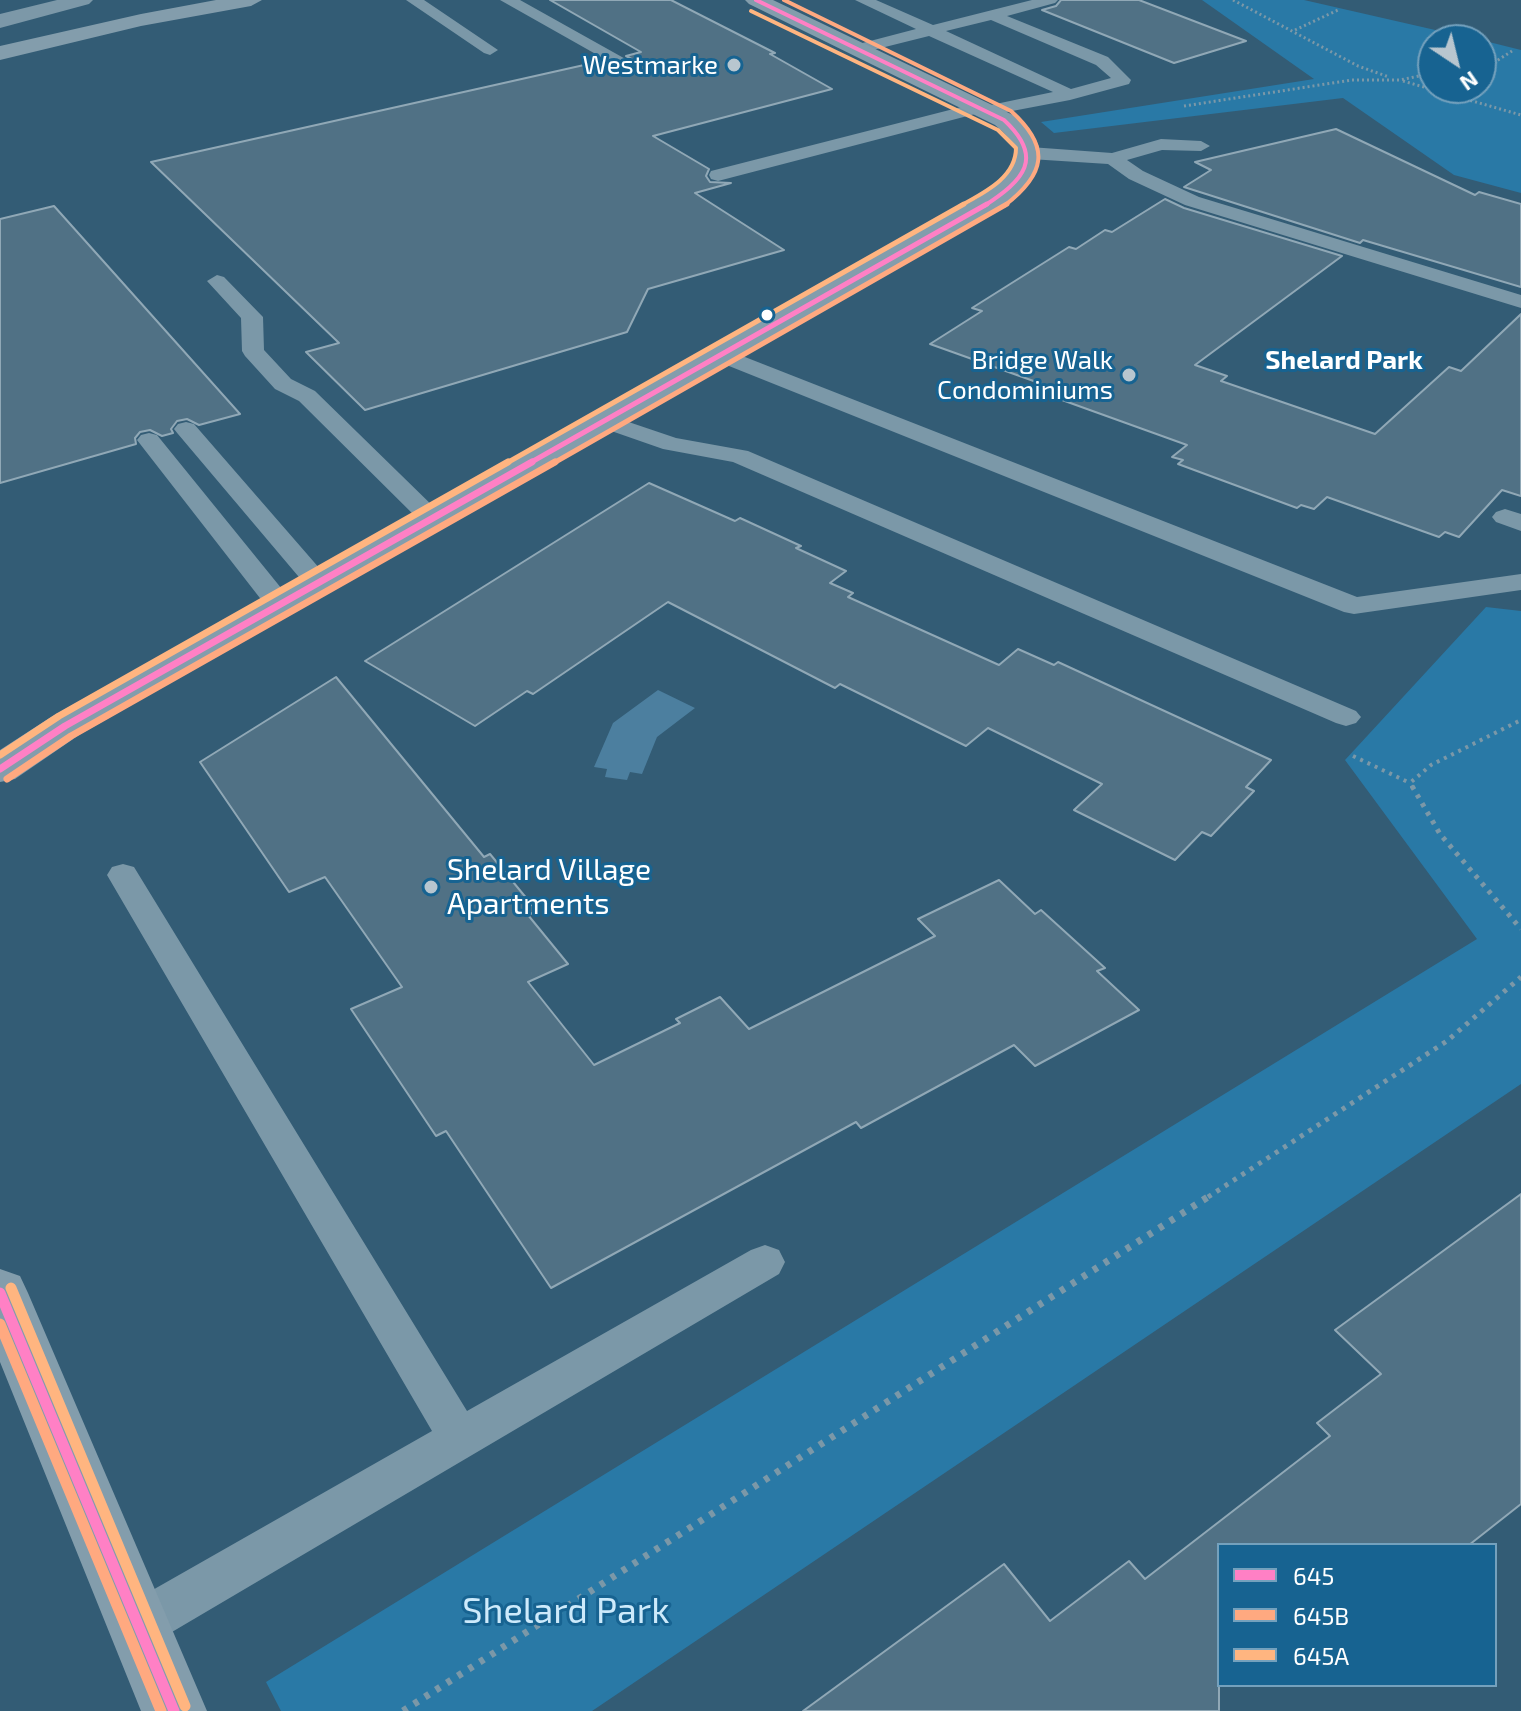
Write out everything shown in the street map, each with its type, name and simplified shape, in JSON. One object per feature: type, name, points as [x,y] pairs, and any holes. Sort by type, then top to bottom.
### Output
[{"type":"highway","points":[[0,5],[23,0]]},
{"type":"highway","points":[[0,21],[82,0]]},
{"type":"street","points":[[0,53],[141,20],[251,0]]},
{"type":"street","points":[[0,769],[65,726],[987,204],[1020,178],[1030,153],[1021,134],[976,106],[756,0]]},
{"type":"street","points":[[0,1293],[174,1711]]},
{"type":"lane","points":[[414,0],[490,50]]},
{"type":"lane","points":[[508,0],[630,66]]},
{"type":"lane","points":[[863,0],[1070,95]]},
{"type":"lane","points":[[857,49],[1050,0]]},
{"type":"lane","points":[[712,171],[976,106],[1070,95],[1118,84],[1123,80],[1102,61],[992,15]]},
{"type":"lane","points":[[1030,153],[1113,159],[1161,144],[1201,146]]},
{"type":"lane","points":[[1113,159],[1136,175],[1192,201],[1521,302]]},
{"type":"lane","points":[[217,281],[252,317],[253,351],[283,384],[307,396],[432,519]]},
{"type":"lane","points":[[722,355],[1354,606],[1521,582]]},
{"type":"lane","points":[[605,421],[671,444],[739,456],[1346,717]]},
{"type":"lane","points":[[186,429],[318,583]]},
{"type":"lane","points":[[149,440],[280,605]]},
{"type":"lane","points":[[123,875],[459,1437]]},
{"type":"lane","points":[[138,1625],[765,1262]]},
{"type":"path","points":[[1233,0],[1358,66],[1521,115]]},
{"type":"path","points":[[1294,30],[1338,10]]},
{"type":"path","points":[[1497,61],[1512,51]]},
{"type":"path","points":[[1352,80],[1360,75],[1362,70],[1358,66]]},
{"type":"path","points":[[1400,80],[1417,76]]},
{"type":"path","points":[[1521,720],[1431,765],[1410,783],[1440,834],[1521,929]]},
{"type":"path","points":[[403,1711],[1060,1294],[1447,1041],[1521,977]]},
{"type":"green space","points":[[1202,0],[1304,0],[1417,26],[1417,104],[1497,104],[1497,44],[1521,50],[1521,193],[1454,175],[1343,98],[1054,133],[1041,122],[1314,79]]},
{"type":"green space","name":"Shelard Park","points":[[1486,607],[1521,611],[1521,1084],[592,1711],[281,1711],[266,1682],[1477,939],[1345,760]]},
{"type":"shaded area","points":[[658,690],[695,708],[657,737],[642,774],[630,772],[627,780],[605,777],[607,769],[594,767],[613,723]]},
{"type":"building","points":[[550,0],[671,0],[775,53],[770,54],[832,89],[653,136],[709,169],[706,176],[710,182],[731,183],[695,193],[784,250],[648,289],[627,332],[365,410],[306,352],[339,343],[151,162],[602,61],[623,73],[639,71],[639,63],[626,56],[641,52]]},
{"type":"building","points":[[1061,0],[1139,0],[1246,41],[1174,63],[1042,10],[1056,6]]},
{"type":"building","points":[[1336,129],[1475,195],[1479,192],[1521,204],[1521,287],[1363,240],[1360,243],[1184,187],[1211,170],[1195,162]]},
{"type":"building","name":"Bridge Walk Condominiums","points":[[1165,199],[1184,208],[1342,256],[1195,365],[1227,376],[1221,381],[1375,434],[1449,367],[1461,371],[1521,314],[1521,496],[1502,490],[1459,537],[1445,532],[1439,537],[1327,497],[1314,509],[1301,505],[1297,508],[1178,464],[1183,460],[1172,457],[1187,445],[1062,400],[1070,394],[930,344],[982,311],[972,308],[1069,247],[1076,249],[1105,230],[1112,232]]},
{"type":"building","points":[[54,206],[240,414],[199,425],[187,419],[177,421],[171,429],[173,433],[162,436],[150,430],[140,432],[135,438],[136,444],[0,483],[0,219]]},
{"type":"building","points":[[649,483],[735,521],[740,518],[801,546],[796,548],[846,571],[830,583],[853,593],[848,597],[999,665],[1018,649],[1054,665],[1058,662],[1271,760],[1246,787],[1254,791],[1211,836],[1202,832],[1175,860],[1074,810],[1102,784],[988,728],[966,746],[840,684],[835,688],[668,602],[533,694],[527,691],[475,726],[365,661]]},
{"type":"building","name":"Shelard Village Apartments","points":[[336,677],[484,857],[490,854],[537,911],[528,915],[568,964],[528,982],[594,1065],[680,1023],[676,1019],[720,997],[749,1029],[935,936],[918,919],[999,880],[1035,914],[1041,910],[1105,968],[1097,971],[1139,1010],[1035,1066],[1014,1045],[861,1128],[856,1122],[551,1288],[446,1131],[436,1136],[351,1009],[402,987],[325,877],[289,892],[200,762]]},
{"type":"building","points":[[1521,1194],[1521,1504],[1472,1543],[1217,1543],[1219,1711],[803,1711],[1004,1564],[1050,1621],[1129,1561],[1145,1579],[1330,1436],[1317,1423],[1381,1374],[1335,1330]]},
{"type":"transit line","name":"645","points":[[0,769],[65,726],[987,204],[1021,175],[1028,155],[1026,144],[1004,120],[756,0]]},
{"type":"transit line","name":"645B","points":[[7,779],[71,736],[993,214],[1032,178],[1040,153],[1036,140],[1011,111],[784,0]]},
{"type":"transit line","name":"645A","points":[[0,755],[59,716],[981,194],[1010,169],[1016,148],[998,130],[751,11]]},
{"type":"transit line","name":"645A","points":[[11,1288],[185,1706]]},
{"type":"transit line","name":"645","points":[[0,1293],[174,1711]]},
{"type":"transit line","name":"645B","points":[[0,1324],[161,1711]]},
{"type":"place","name":"Westmarke","points":[[734,65]]},
{"type":"place","name":"Bridge Walk Condominiums","points":[[1129,375]]},
{"type":"place","name":"Shelard Village Apartments","points":[[431,887]]},
{"type":"district","name":"Shelard Park","points":[[1344,360]]}]
